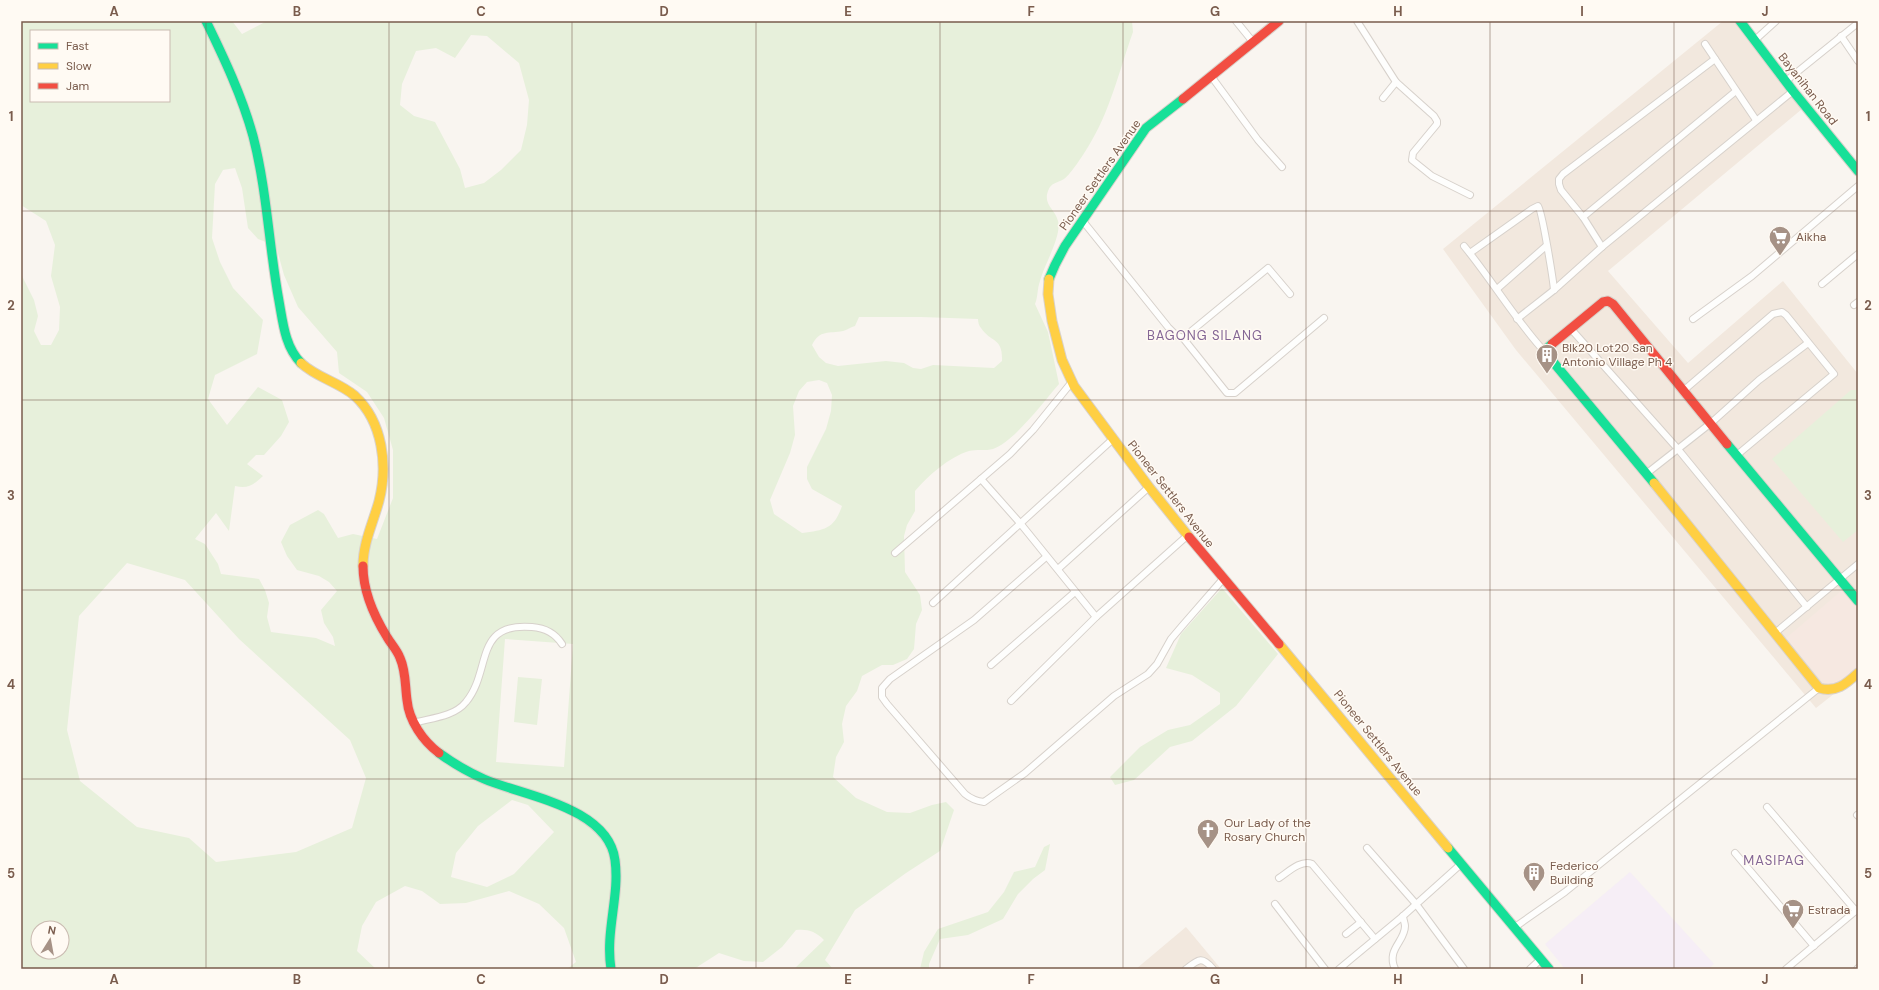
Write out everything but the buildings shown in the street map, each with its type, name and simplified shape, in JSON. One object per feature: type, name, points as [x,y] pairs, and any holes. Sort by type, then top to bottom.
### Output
[{"type":"street","points":[[206,21],[240,96],[257,153],[279,301],[288,343],[294,356],[305,368],[320,378],[350,393],[362,404],[372,420],[381,446],[384,474],[377,507],[366,540],[363,556],[363,577],[366,595],[373,612],[402,663],[406,696],[413,723],[428,743],[458,768],[575,813],[590,821],[603,833],[611,845],[615,860],[616,873],[608,947],[611,969]]},
{"type":"street","points":[[1236,21],[1253,42]]},
{"type":"street","name":"Pioneer Settlers Avenue","points":[[1279,21],[1146,128],[1082,220],[1059,256],[1048,286],[1050,310],[1059,355],[1071,383],[1149,487],[1223,579],[1320,692],[1549,969]]},
{"type":"street","points":[[1357,21],[1396,82],[1434,116],[1437,121],[1437,124],[1413,153],[1412,160],[1432,176],[1470,195]]},
{"type":"street","name":"Bayanihan Road","points":[[1740,21],[1793,91],[1858,170]]},
{"type":"street","points":[[1755,40],[1776,21]]},
{"type":"street","points":[[1786,81],[1858,23]]},
{"type":"street","points":[[1841,36],[1858,61]]},
{"type":"street","points":[[1706,44],[1756,120]]},
{"type":"street","points":[[1602,247],[1583,217],[1561,190],[1559,179],[1563,174],[1715,59]]},
{"type":"street","points":[[1211,76],[1258,140],[1282,167]]},
{"type":"street","points":[[1383,98],[1396,82]]},
{"type":"street","points":[[1583,217],[1736,91]]},
{"type":"street","points":[[1517,319],[1554,290],[1602,247],[1793,91]]},
{"type":"street","points":[[1693,319],[1752,276],[1858,186]]},
{"type":"street","points":[[1470,253],[1538,206],[1541,212],[1554,290]]},
{"type":"street","points":[[1082,220],[1168,327],[1176,335],[1183,338],[1223,390],[1230,394],[1235,393],[1324,318]]},
{"type":"street","points":[[1464,246],[1497,289],[1517,319],[1584,402],[1646,474],[1819,688],[1828,691],[1836,690],[1858,673]]},
{"type":"street","points":[[1497,289],[1546,246]]},
{"type":"street","points":[[1822,284],[1858,254]]},
{"type":"street","points":[[1183,338],[1268,268],[1290,294]]},
{"type":"street","points":[[1544,351],[1598,306],[1608,300],[1613,304],[1683,391],[1858,600]]},
{"type":"street","points":[[1683,391],[1773,314],[1782,312],[1786,315],[1834,374],[1737,455]]},
{"type":"street","points":[[1571,329],[1677,448],[1807,607]]},
{"type":"street","points":[[1646,474],[1677,448],[1711,423],[1759,380],[1808,343]]},
{"type":"street","points":[[895,553],[981,479],[1033,430],[1071,383]]},
{"type":"street","points":[[933,603],[1113,439]]},
{"type":"street","points":[[981,479],[1020,523],[1096,617]]},
{"type":"street","points":[[1058,570],[1149,487]]},
{"type":"street","points":[[1011,701],[1096,617],[1188,534]]},
{"type":"street","points":[[1046,557],[974,620],[890,679],[882,688],[882,697],[887,704],[965,794],[970,799],[976,801],[984,802],[1025,773],[1101,706],[1148,674],[1157,664],[1171,639],[1223,579]]},
{"type":"street","points":[[1776,633],[1858,564]]},
{"type":"street","points":[[991,665],[1075,592]]},
{"type":"street","points":[[413,723],[442,717],[455,711],[466,702],[474,689],[489,644],[498,634],[509,629],[520,627],[542,629],[551,632],[562,644]]},
{"type":"street","points":[[1515,928],[1565,892],[1819,688]]},
{"type":"street","points":[[1767,807],[1857,910],[1786,969]]},
{"type":"street","points":[[1367,848],[1416,904],[1464,969]]},
{"type":"street","points":[[1735,852],[1814,946]]},
{"type":"street","points":[[1279,878],[1302,864],[1308,862],[1312,864],[1374,939]]},
{"type":"street","points":[[1339,969],[1403,916],[1461,864]]},
{"type":"street","points":[[1275,904],[1325,969]]},
{"type":"street","points":[[1395,969],[1392,958],[1393,951],[1405,927],[1403,916]]},
{"type":"street","points":[[1346,934],[1361,922]]},
{"type":"street","points":[[1530,969],[1541,959]]},
{"type":"street","points":[[1186,969],[1195,962],[1202,960],[1207,962],[1213,969]]},
{"type":"shaded area","points":[[1723,21],[1735,21],[1802,109],[1608,271],[1688,363],[1783,281],[1858,374],[1858,675],[1816,708],[1516,350],[1443,249]]},
{"type":"shaded area","points":[[1842,590],[1858,608],[1858,674],[1839,690],[1826,686],[1786,638]]},
{"type":"shaded area","points":[[1630,872],[1714,964],[1708,969],[1565,969],[1545,944]]},
{"type":"shaded area","points":[[1186,927],[1221,969],[1136,969]]},
{"type":"green space","points":[[21,21],[232,21],[242,34],[267,21],[1132,21],[1133,32],[1114,91],[1096,134],[1067,177],[1055,183],[1049,188],[1048,191],[1047,200],[1057,217],[1059,227],[1055,242],[1042,274],[1035,304],[1048,332],[1059,384],[1019,430],[1001,445],[990,450],[975,450],[961,454],[947,462],[933,473],[915,491],[915,511],[907,525],[904,536],[905,572],[920,595],[922,610],[916,624],[914,649],[907,659],[893,665],[882,665],[862,676],[857,691],[846,706],[842,724],[844,742],[836,757],[833,777],[856,798],[887,812],[910,813],[932,805],[946,802],[954,810],[940,851],[906,873],[855,910],[825,960],[833,969],[794,969],[824,940],[818,934],[808,930],[796,930],[782,947],[763,962],[744,961],[719,953],[694,969],[567,969],[576,962],[564,928],[539,904],[509,891],[466,903],[440,904],[422,891],[405,886],[376,902],[362,926],[357,951],[376,969],[21,969],[21,274],[34,300],[38,316],[34,331],[41,345],[51,345],[59,330],[60,307],[51,276],[55,245],[46,221],[21,205]],"holes":[[[471,35],[487,36],[519,63],[529,100],[527,125],[521,150],[501,170],[484,183],[465,188],[460,169],[435,122],[414,116],[400,105],[402,84],[416,51],[436,48],[455,58]],[[235,168],[242,188],[248,228],[258,239],[276,246],[284,275],[298,307],[337,352],[339,373],[367,392],[384,418],[393,450],[393,498],[377,539],[353,534],[338,538],[324,514],[318,510],[290,525],[281,542],[287,556],[297,570],[319,576],[329,582],[337,591],[321,610],[324,623],[333,637],[335,646],[316,638],[271,632],[267,617],[269,603],[265,590],[259,579],[221,574],[218,564],[205,544],[195,539],[216,513],[229,531],[235,486],[250,486],[263,476],[247,464],[256,455],[264,455],[281,436],[289,422],[282,400],[258,387],[227,425],[208,399],[215,375],[257,354],[263,320],[233,288],[220,262],[212,238],[215,184],[223,170]],[[859,317],[978,319],[978,323],[985,333],[996,341],[1001,348],[1002,361],[994,368],[933,365],[921,369],[913,368],[904,363],[886,361],[838,366],[826,363],[819,357],[812,345],[815,340],[822,334],[843,331],[855,326]],[[819,380],[827,383],[832,395],[831,411],[826,429],[807,467],[807,479],[812,489],[842,506],[836,520],[828,527],[817,531],[802,533],[774,514],[770,500],[790,453],[795,435],[793,406],[799,391],[807,382]],[[127,563],[185,580],[239,639],[350,740],[366,778],[352,828],[296,852],[216,862],[189,838],[137,827],[80,781],[67,730],[79,616]],[[505,639],[573,644],[564,767],[496,762]],[[512,800],[528,805],[554,832],[514,874],[487,887],[451,877],[456,853],[478,826]]]},
{"type":"green space","points":[[1851,390],[1858,390],[1858,530],[1843,542],[1772,459]]},
{"type":"green space","points":[[1222,588],[1278,654],[1236,706],[1192,741],[1170,747],[1134,780],[1115,785],[1110,777],[1140,747],[1168,730],[1190,725],[1220,704],[1220,693],[1192,675],[1166,668],[1181,634]]},
{"type":"green space","points":[[518,677],[542,679],[537,725],[514,722]]},
{"type":"green space","points":[[1050,844],[1045,870],[1033,879],[1018,894],[1003,919],[968,935],[940,939],[929,964],[929,969],[920,969],[924,952],[938,929],[988,912],[1004,892],[1014,872],[1035,867],[1044,847]]},
{"type":"traffic: fast","points":[[206,21],[226,63],[249,121],[262,177],[276,281],[284,326],[291,350],[301,363]]},
{"type":"traffic: fast","points":[[1740,21],[1793,91],[1858,171]]},
{"type":"traffic: fast","points":[[1049,279],[1065,246],[1146,128],[1183,99]]},
{"type":"traffic: fast","points":[[1552,344],[1544,351],[1654,483]]},
{"type":"traffic: fast","points":[[1727,444],[1858,601]]},
{"type":"traffic: fast","points":[[439,753],[472,774],[562,806],[581,816],[597,827],[609,842],[615,860],[616,873],[616,887],[610,941],[611,969]]},
{"type":"traffic: fast","points":[[1448,848],[1549,969]]},
{"type":"traffic: slow","points":[[1049,279],[1048,294],[1052,321],[1062,360],[1074,386],[1149,487],[1189,537]]},
{"type":"traffic: slow","points":[[301,363],[314,373],[342,387],[355,396],[372,418],[377,431],[383,459],[382,488],[366,541],[363,566]]},
{"type":"traffic: slow","points":[[1654,483],[1819,688],[1836,688],[1845,684],[1858,673]]},
{"type":"traffic: slow","points":[[1279,644],[1448,848]]},
{"type":"traffic: jam","points":[[1183,99],[1279,21]]},
{"type":"traffic: jam","points":[[1552,344],[1603,302],[1608,301],[1613,304],[1727,444]]},
{"type":"traffic: jam","points":[[1189,537],[1279,644]]},
{"type":"traffic: jam","points":[[363,566],[363,576],[370,603],[378,621],[402,663],[408,708],[414,723],[422,736],[439,753]]},
{"type":"place","name":"Aikha","points":[[1780,256]]},
{"type":"place","name":"Blk20 Lot20 San Antonio Village Ph 4","points":[[1547,374]]},
{"type":"place","name":"Our Lady of the Rosary Church","points":[[1208,850]]},
{"type":"place","name":"Federico Building","points":[[1534,892]]},
{"type":"place","name":"Estrada","points":[[1793,930]]},
{"type":"district","name":"BAGONG SILANG","points":[[1205,335]]},
{"type":"district","name":"MASIPAG","points":[[1774,860]]}]
